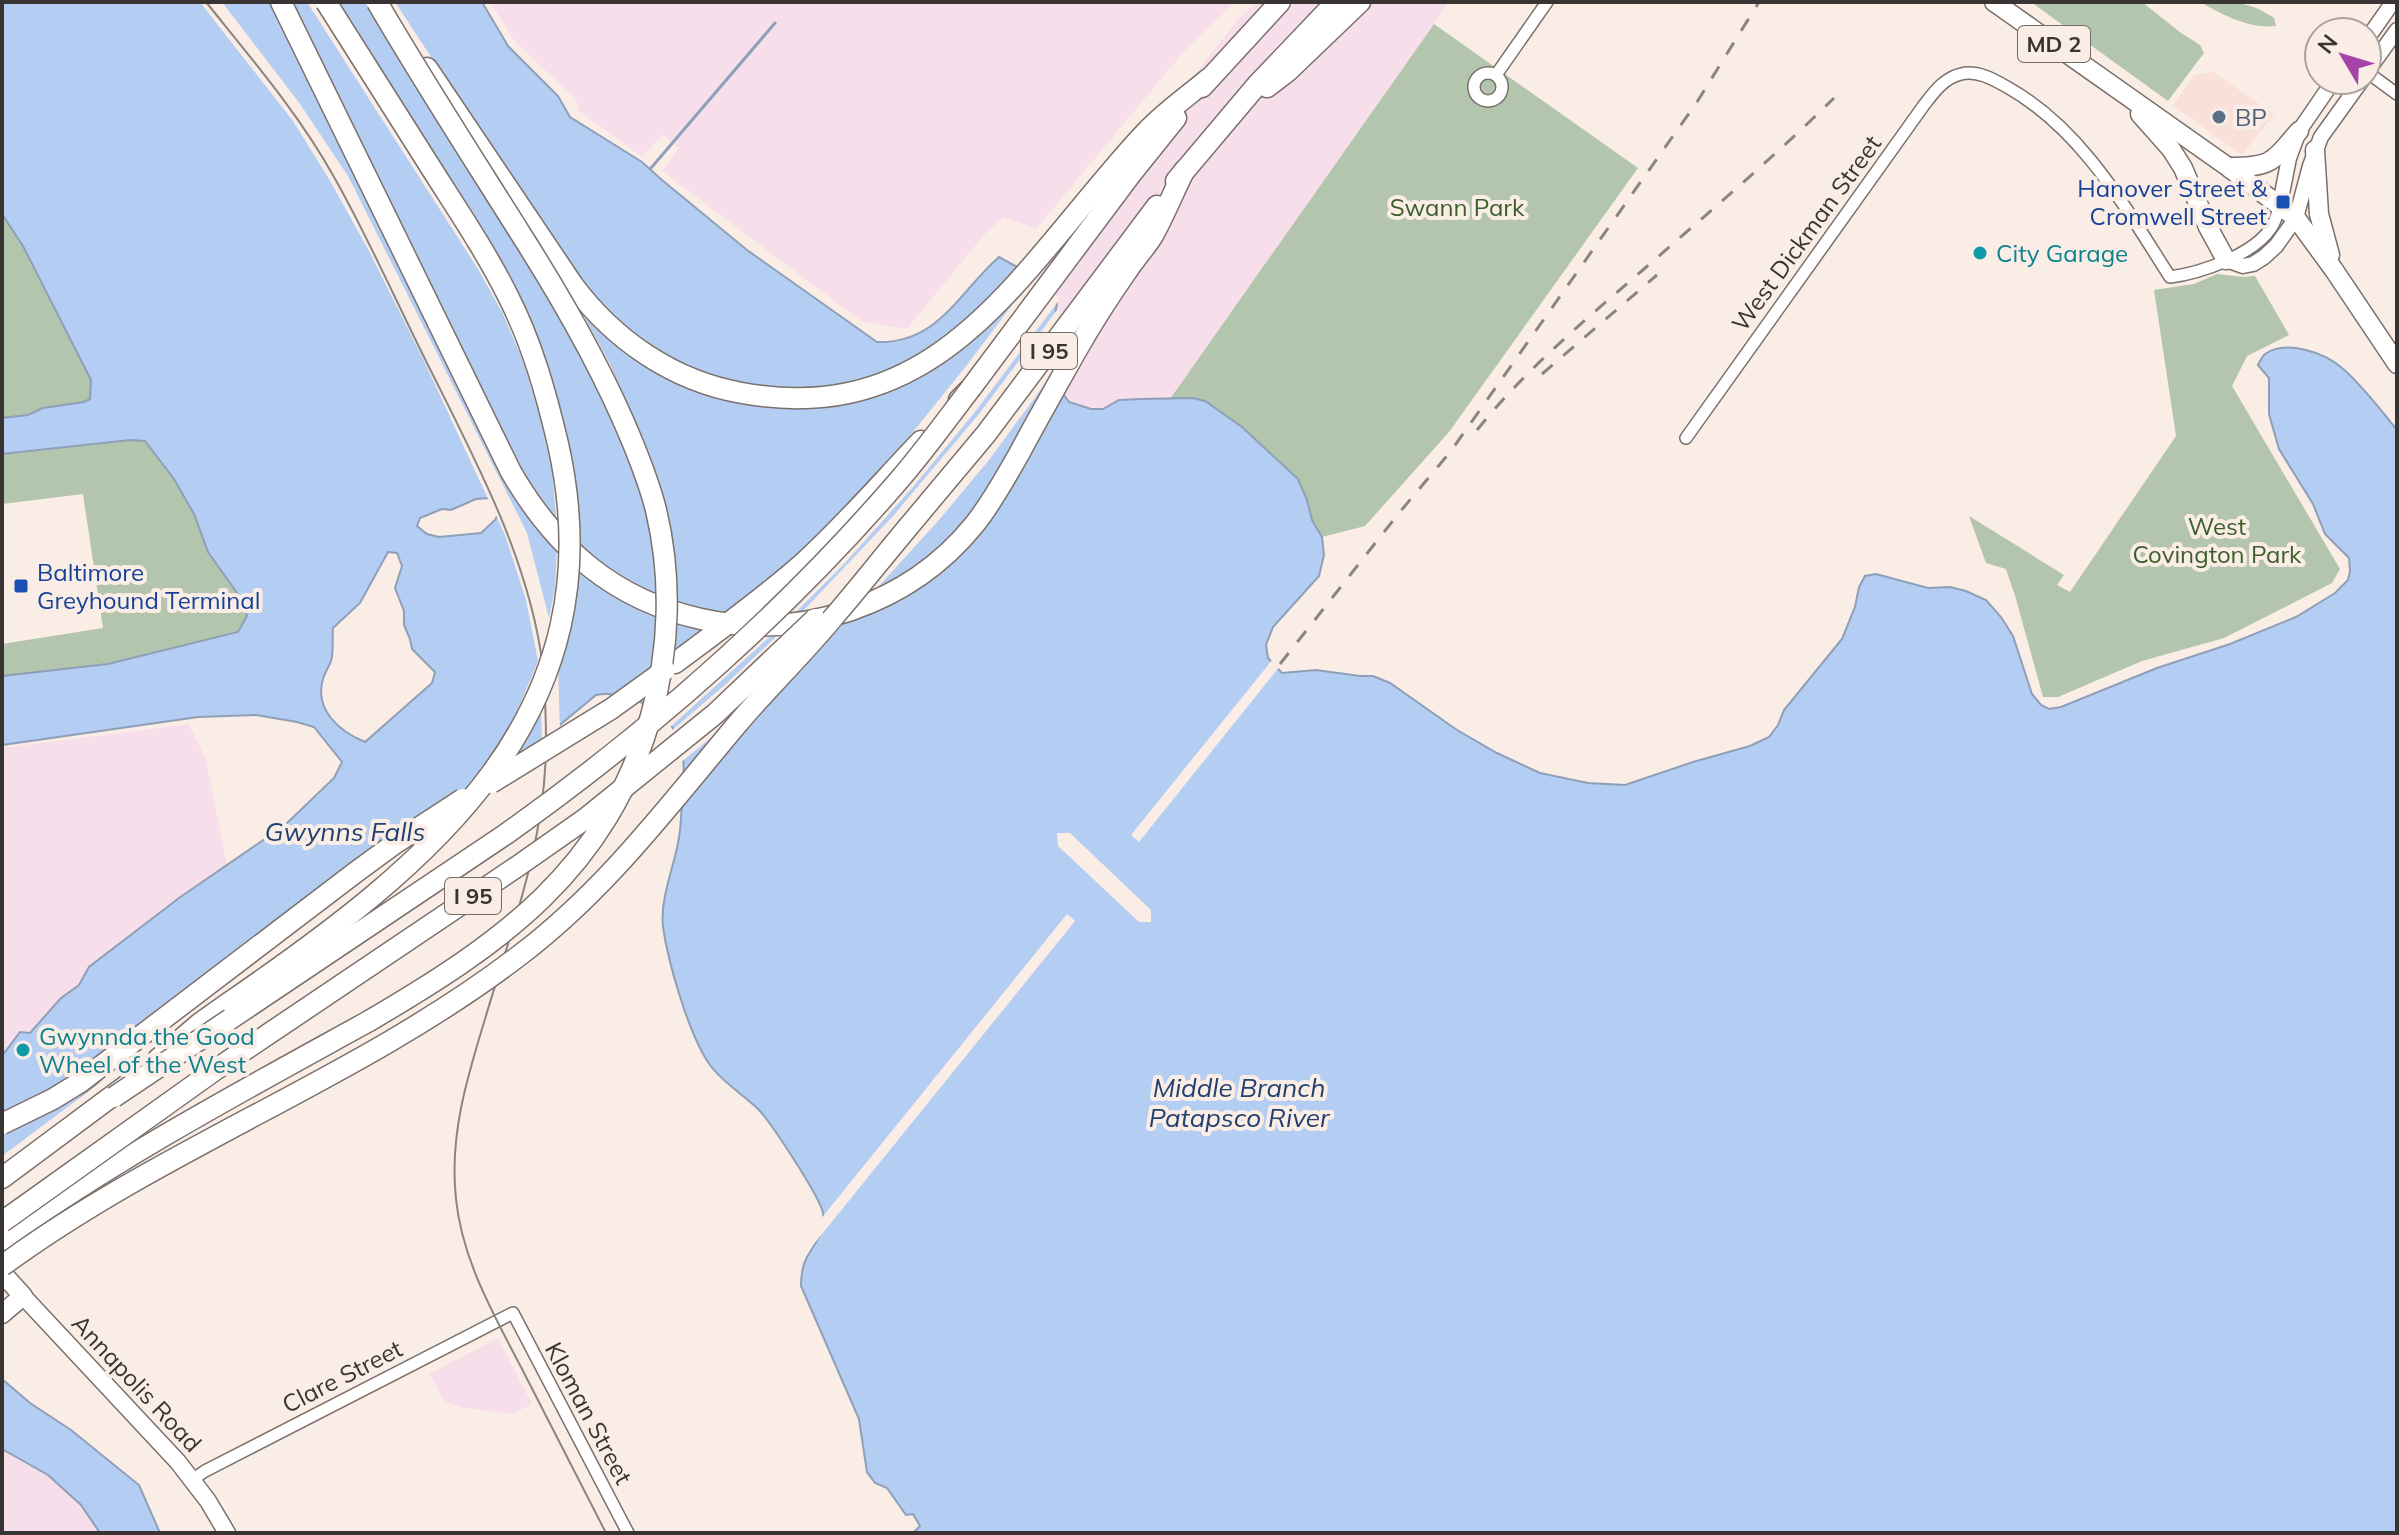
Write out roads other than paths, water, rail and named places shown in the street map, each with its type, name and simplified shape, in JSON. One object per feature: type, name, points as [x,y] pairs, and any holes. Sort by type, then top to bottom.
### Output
[{"type":"highway","points":[[281,2],[511,472],[539,515],[573,553],[613,584],[663,608],[720,623],[774,626],[810,622],[843,613],[901,588],[950,551],[993,498],[1089,330],[1153,235],[1184,171]]},
{"type":"highway","points":[[114,1097],[199,1024],[360,907],[458,816],[496,770],[525,724],[545,678],[566,602],[571,546],[566,492],[550,407],[532,351],[509,297],[482,249],[326,2]]},
{"type":"highway","points":[[379,2],[404,34],[566,276],[596,315],[635,347],[675,371],[733,392],[776,398],[820,397],[858,390],[910,372],[945,351],[973,329],[997,304],[1148,129],[1208,79]]},
{"type":"highway","points":[[2,1240],[69,1193],[174,1129],[414,994],[515,925],[560,881],[605,822],[626,785],[649,723],[661,676],[666,570],[656,510],[640,462],[606,381],[569,312],[379,2]]},
{"type":"highway","name":"I 95","points":[[2,1178],[114,1097],[569,789],[655,721],[744,641],[825,561],[903,476],[1131,174],[1208,79],[1280,2]]},
{"type":"highway","name":"I 95","points":[[2,1222],[204,1078],[585,819],[743,688],[909,526],[986,434],[1184,171],[1281,58],[1336,2]]},
{"type":"highway","points":[[1232,114],[1288,71],[1360,2]]},
{"type":"highway","points":[[2,1124],[41,1106],[79,1083],[397,842],[611,709],[744,611],[829,538],[971,388]]},
{"type":"highway","points":[[2,1266],[124,1185],[435,1015],[531,946],[636,848],[750,709],[831,621],[909,526]]},
{"type":"main road","name":"MD 2","points":[[1994,2],[2296,218],[2397,364]]},
{"type":"main road","points":[[2113,85],[2179,161],[2226,260]]},
{"type":"main road","points":[[2228,167],[2255,167],[2271,162],[2299,131]]},
{"type":"main road","points":[[2315,150],[2319,214],[2334,270]]},
{"type":"main road","name":"Annapolis Road","points":[[2,1273],[192,1480],[227,1533]]},
{"type":"main road","points":[[2,1314],[23,1296]]},
{"type":"street","points":[[1496,75],[1547,2]]},
{"type":"street","points":[[2383,50],[2397,30]]},
{"type":"street","name":"West Dickman Street","points":[[1686,438],[1937,88],[1959,74],[1975,73],[1989,77],[2031,102],[2074,140],[2096,166],[2170,277],[2197,273],[2226,260]]},
{"type":"street","points":[[2226,260],[2252,246],[2272,227],[2299,131],[2323,96]]},
{"type":"street","points":[[2226,260],[2243,266],[2253,264],[2264,257],[2296,218],[2315,150],[2350,96]]},
{"type":"street","name":"Clare Street","points":[[192,1480],[513,1313]]},
{"type":"street","name":"Kloman Street","points":[[513,1313],[628,1533]]},
{"type":"water","name":"Middle Branch Patapsco River","points":[[2,2],[482,2],[508,46],[558,96],[570,117],[642,162],[747,250],[877,342],[898,340],[932,325],[999,257],[1037,278],[1057,302],[1048,373],[1069,402],[1091,409],[1103,409],[1119,400],[1193,398],[1205,401],[1242,427],[1298,479],[1312,520],[1322,537],[1324,555],[1319,576],[1273,627],[1266,645],[1268,658],[1282,673],[1316,670],[1373,676],[1390,683],[1457,730],[1497,753],[1540,773],[1588,783],[1625,785],[1750,746],[1769,737],[1784,710],[1842,639],[1865,576],[1876,574],[1928,588],[1950,587],[1986,600],[2013,636],[2032,694],[2049,709],[2296,617],[2335,593],[2348,580],[2349,558],[2325,534],[2313,504],[2279,449],[2269,414],[2269,378],[2258,365],[2265,354],[2284,348],[2305,350],[2326,357],[2356,381],[2397,430],[2397,1533],[913,1533],[920,1526],[913,1514],[906,1515],[887,1488],[875,1483],[867,1472],[859,1419],[801,1286],[804,1264],[823,1226],[820,1205],[795,1161],[759,1110],[710,1065],[694,1036],[675,978],[663,916],[680,828],[684,774],[679,739],[665,719],[653,709],[618,695],[596,695],[519,759],[141,1042],[2,1165],[2,1056],[20,1032],[30,1033],[61,998],[79,985],[89,967],[179,898],[285,825],[334,778],[342,762],[314,727],[256,715],[198,717],[2,745],[2,676],[108,664],[238,632],[247,616],[242,600],[208,552],[194,514],[174,479],[145,441],[2,454],[2,418],[84,402],[90,399],[91,380],[23,246],[2,214]],"holes":[[[490,498],[505,502],[495,520],[481,533],[439,537],[427,534],[417,526],[420,518],[442,509],[451,510],[476,499]],[[388,552],[397,553],[402,566],[395,588],[404,611],[404,625],[412,649],[435,672],[432,683],[365,742],[346,732],[331,718],[325,710],[321,690],[332,657],[333,628],[360,603]]]},
{"type":"water","points":[[2,1379],[139,1485],[160,1533],[100,1533],[81,1505],[48,1475],[2,1449]]},
{"type":"waterway","points":[[651,168],[775,23]]},
{"type":"tram line","points":[[206,2],[290,109],[346,199],[479,469],[526,587],[543,668],[546,734],[540,814],[526,883],[461,1108],[454,1176],[459,1222],[481,1287],[606,1533]]},
{"type":"railway","points":[[1280,664],[1451,451],[1697,102],[1759,2]]},
{"type":"railway","points":[[1477,430],[1515,386],[1557,346],[1834,98]]},
{"type":"railway","points":[[1542,374],[1657,275]]},
{"type":"place","name":"BP","points":[[2219,117]]},
{"type":"place","name":"Hanover Street & Cromwell Street","points":[[2283,202]]},
{"type":"place","name":"City Garage","points":[[1980,253]]},
{"type":"place","name":"Baltimore Greyhound Terminal","points":[[21,586]]},
{"type":"place","name":"Gwynnda the Good Wheel of the West","points":[[23,1050]]},
{"type":"park label","name":"Swann Park","points":[[1457,207]]},
{"type":"park label","name":"West Covington Park","points":[[2217,540]]},
{"type":"water label","name":"Gwynns Falls","points":[[345,831]]}]
